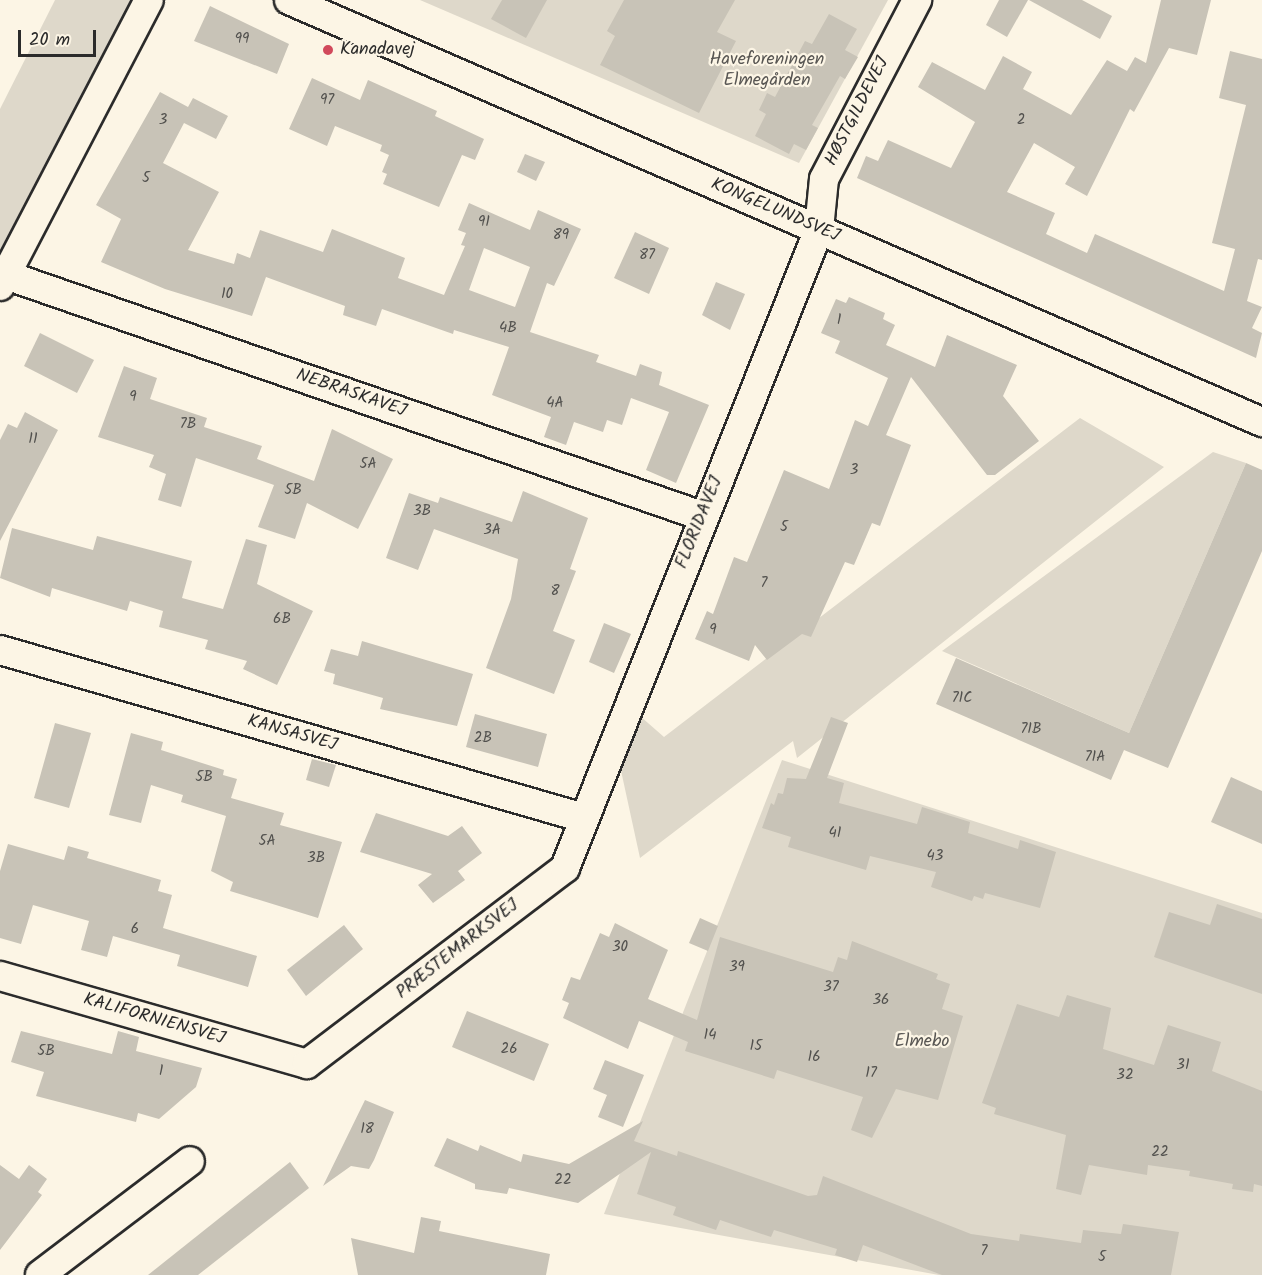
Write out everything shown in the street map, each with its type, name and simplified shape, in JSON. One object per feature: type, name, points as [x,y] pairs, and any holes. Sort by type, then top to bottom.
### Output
[{"type":"street","points":[[2,278],[149,0]]},
{"type":"street","name":"KONGELUNDSVEJ","points":[[289,0],[1262,422]]},
{"type":"street","name":"HØSTGILDEVEJ","points":[[819,230],[824,179],[917,0]]},
{"type":"street","name":"FLORIDAVEJ","points":[[584,818],[702,516],[819,230]]},
{"type":"street","name":"NEBRASKAVEJ","points":[[2,278],[702,516]]},
{"type":"street","name":"KANSASVEJ","points":[[0,650],[584,818]]},
{"type":"street","name":"PRÆSTEMARKSVEJ","points":[[307,1064],[565,868],[584,818]]},
{"type":"street","name":"KALIFORNIENSVEJ","points":[[0,976],[307,1064]]},
{"type":"street","points":[[40,1275],[190,1161]]},
{"type":"green space","points":[[55,0],[131,0],[0,250],[0,109]]},
{"type":"green space","name":"Haveforeningen Elmegården","points":[[420,0],[888,0],[799,163]]},
{"type":"green space","points":[[1080,418],[1164,467],[797,758],[793,741],[640,858],[620,766],[640,716],[664,737]]},
{"type":"green space","points":[[1213,452],[1246,463],[1129,733],[942,651]]},
{"type":"green space","name":"Elmebo","points":[[782,760],[1262,913],[1262,1275],[939,1275],[604,1214]]},
{"type":"building","points":[[502,0],[547,0],[526,38],[491,19]]},
{"type":"building","points":[[624,0],[735,0],[717,32],[736,41],[699,113],[600,65],[615,36],[607,31]]},
{"type":"building","points":[[999,0],[1028,0],[1007,37],[986,25]]},
{"type":"building","points":[[1029,0],[1082,0],[1112,16],[1100,39]]},
{"type":"building","points":[[1161,0],[1211,0],[1197,55],[1169,48],[1134,112],[1130,109],[1087,196],[1065,184],[1075,167],[1034,143],[1007,192],[1055,213],[1046,234],[1087,253],[1095,234],[1224,291],[1235,249],[1212,243],[1246,105],[1219,98],[1230,51],[1262,59],[1262,260],[1258,259],[1247,301],[1262,307],[1252,328],[1262,333],[1256,358],[857,178],[866,156],[878,161],[888,140],[951,168],[975,122],[918,87],[932,62],[985,90],[1003,56],[1032,72],[1023,89],[1071,115],[1107,60],[1127,71],[1135,57],[1146,63]]},
{"type":"building","points":[[210,6],[289,44],[277,74],[194,41]]},
{"type":"building","points":[[829,14],[857,29],[845,50],[858,57],[845,79],[840,76],[812,125],[818,128],[806,150],[794,144],[789,154],[755,136],[766,114],[759,110],[767,93],[775,97],[805,41],[812,44]]},
{"type":"building","points":[[312,78],[360,100],[368,80],[437,111],[435,116],[484,139],[475,160],[462,155],[439,207],[383,184],[387,174],[382,172],[389,155],[380,151],[382,145],[335,126],[327,146],[289,129]]},
{"type":"building","points":[[160,92],[188,107],[193,98],[228,116],[216,139],[184,123],[163,163],[219,192],[188,250],[234,264],[237,253],[250,258],[260,230],[323,252],[332,229],[405,258],[398,278],[444,295],[465,246],[461,245],[466,233],[458,230],[469,203],[530,230],[538,210],[581,229],[554,286],[547,283],[530,332],[599,355],[596,362],[636,376],[640,364],[662,372],[659,385],[709,405],[676,483],[646,470],[669,412],[631,398],[622,425],[607,420],[603,432],[574,422],[566,445],[544,437],[551,417],[492,395],[509,347],[454,330],[453,334],[382,309],[376,326],[343,315],[345,306],[266,277],[252,316],[165,289],[101,262],[121,219],[96,205]],"holes":[[[484,248],[530,267],[515,307],[469,290]]]},
{"type":"building","points":[[525,154],[545,162],[536,181],[517,172]]},
{"type":"building","points":[[635,232],[669,248],[649,294],[614,278]]},
{"type":"building","points":[[716,282],[745,294],[730,330],[702,315]]},
{"type":"building","points":[[849,297],[885,313],[883,319],[895,325],[886,345],[935,367],[947,335],[1017,365],[1003,396],[1039,441],[995,475],[987,475],[911,377],[886,435],[911,445],[880,526],[872,523],[854,565],[845,562],[811,637],[802,634],[767,660],[755,645],[749,661],[695,639],[707,611],[713,614],[734,557],[747,562],[784,470],[829,489],[855,420],[868,426],[888,378],[835,353],[840,341],[821,333],[836,299],[846,303]]},
{"type":"building","points":[[40,333],[94,360],[77,393],[24,366]]},
{"type":"building","points":[[124,366],[157,378],[150,399],[207,418],[204,427],[262,446],[257,459],[314,481],[332,429],[393,459],[358,529],[307,503],[295,539],[258,527],[274,485],[196,458],[181,507],[158,500],[166,474],[149,467],[154,455],[98,437]]},
{"type":"building","points":[[25,412],[58,430],[0,541],[0,440],[8,424],[17,428]]},
{"type":"building","points":[[1246,463],[1262,470],[1262,551],[1168,768],[1124,750],[1111,780],[936,704],[956,658],[1129,733]]},
{"type":"building","points":[[523,491],[588,518],[570,569],[576,571],[553,631],[575,640],[554,694],[486,668],[511,599],[518,559],[434,529],[418,570],[386,558],[409,493],[438,503],[440,497],[512,522]]},
{"type":"building","points":[[12,528],[93,550],[97,536],[192,561],[182,598],[223,609],[246,539],[267,545],[257,584],[313,611],[277,685],[243,669],[247,661],[205,649],[208,640],[159,627],[163,611],[130,601],[127,611],[52,588],[50,597],[0,578]]},
{"type":"building","points":[[604,623],[631,634],[614,673],[589,662]]},
{"type":"building","points":[[362,641],[473,674],[457,726],[380,709],[383,698],[333,684],[335,674],[324,671],[331,649],[358,656]]},
{"type":"building","points":[[475,714],[547,734],[538,767],[466,747]]},
{"type":"building","points":[[831,717],[848,723],[827,778],[844,783],[839,803],[917,824],[922,807],[970,822],[968,833],[1018,849],[1020,840],[1056,852],[1040,908],[985,893],[983,899],[974,896],[972,901],[931,887],[936,872],[870,856],[866,870],[788,847],[791,837],[762,828],[771,803],[774,805],[778,793],[783,794],[787,778],[806,779]]},
{"type":"building","points":[[55,723],[91,733],[69,808],[34,798]]},
{"type":"building","points":[[131,733],[163,742],[161,750],[224,770],[223,775],[237,779],[231,798],[284,813],[280,825],[342,842],[318,918],[230,891],[233,882],[211,871],[226,816],[181,802],[183,795],[151,785],[141,823],[109,815]]},
{"type":"building","points":[[312,759],[336,765],[329,787],[306,780]]},
{"type":"building","points":[[1231,777],[1262,791],[1262,844],[1211,822]]},
{"type":"building","points":[[376,813],[448,836],[462,826],[482,853],[458,871],[465,880],[433,903],[418,885],[432,874],[360,852]]},
{"type":"building","points":[[8,844],[64,860],[68,846],[89,852],[87,858],[161,880],[158,891],[172,895],[163,928],[257,956],[248,987],[177,966],[180,955],[113,936],[107,957],[81,950],[89,921],[33,905],[21,944],[0,938],[0,871]]},
{"type":"building","points":[[1217,904],[1262,919],[1262,994],[1154,957],[1169,912],[1210,925]]},
{"type":"building","points":[[700,918],[718,926],[708,951],[689,943]]},
{"type":"building","points":[[615,923],[668,950],[648,999],[697,1020],[720,937],[833,972],[838,957],[847,960],[852,941],[938,974],[936,979],[950,984],[942,1009],[963,1016],[938,1100],[896,1089],[872,1138],[851,1130],[863,1097],[777,1070],[774,1079],[685,1051],[688,1042],[639,1021],[628,1049],[563,1018],[569,1003],[562,1000],[571,977],[580,980],[600,933],[609,937]]},
{"type":"building","points":[[344,925],[363,949],[306,996],[287,970]]},
{"type":"building","points":[[1067,995],[1111,1008],[1103,1049],[1154,1065],[1168,1025],[1221,1042],[1212,1071],[1262,1091],[1262,1186],[1254,1184],[1253,1192],[1232,1189],[1233,1184],[1189,1176],[1190,1171],[1148,1165],[1147,1175],[1089,1165],[1081,1195],[1056,1189],[1066,1135],[994,1114],[996,1108],[982,1103],[1017,1004],[1059,1017]]},
{"type":"building","points":[[467,1011],[549,1044],[534,1081],[452,1047]]},
{"type":"building","points":[[21,1031],[112,1054],[118,1031],[139,1037],[136,1051],[202,1068],[196,1087],[159,1119],[138,1113],[136,1122],[36,1096],[44,1072],[11,1062]]},
{"type":"building","points":[[605,1060],[644,1075],[623,1127],[598,1117],[607,1095],[593,1089]]},
{"type":"building","points":[[365,1100],[394,1112],[374,1160],[369,1169],[351,1166],[323,1186]]},
{"type":"building","points":[[643,1121],[634,1141],[677,1156],[678,1151],[808,1196],[817,1195],[823,1176],[971,1234],[1019,1241],[1020,1234],[1081,1243],[1083,1230],[1121,1234],[1123,1224],[1179,1232],[1171,1275],[942,1275],[863,1245],[857,1262],[835,1255],[837,1249],[774,1230],[771,1237],[720,1220],[716,1230],[673,1215],[676,1207],[637,1194],[651,1152],[578,1203],[509,1188],[507,1194],[475,1189],[475,1184],[434,1166],[447,1138],[478,1151],[480,1145],[521,1162],[523,1154],[569,1164]]},
{"type":"building","points":[[290,1162],[309,1188],[198,1275],[148,1275]]},
{"type":"building","points":[[0,1165],[19,1179],[29,1165],[47,1179],[38,1192],[42,1195],[0,1250]]},
{"type":"building","points":[[421,1217],[441,1221],[439,1231],[550,1254],[546,1275],[358,1275],[351,1238],[414,1253]]},
{"type":"place","name":"Kanadavej","points":[[328,50]]}]
